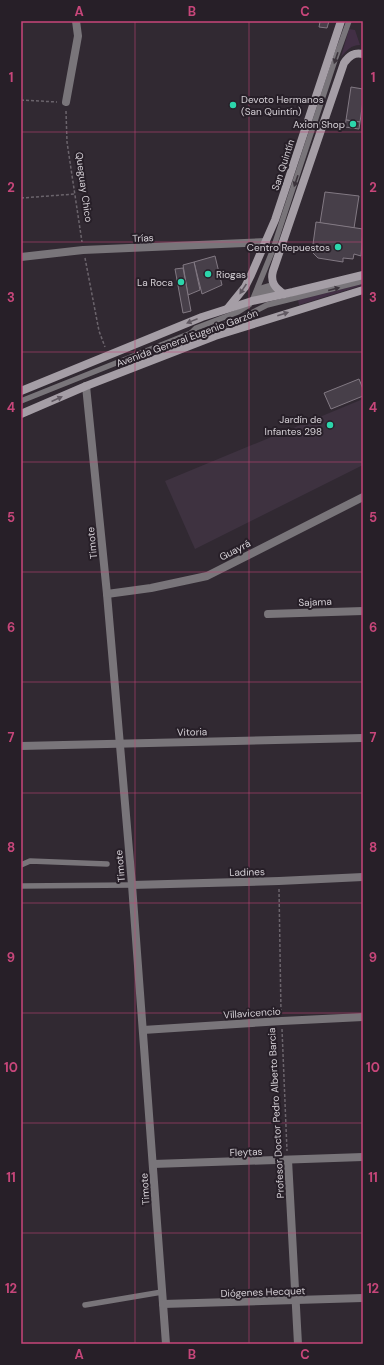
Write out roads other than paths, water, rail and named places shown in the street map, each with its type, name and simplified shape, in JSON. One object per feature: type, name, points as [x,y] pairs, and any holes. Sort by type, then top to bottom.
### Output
[{"type":"main road","name":"San Quintín","points":[[228,308],[245,287],[275,220],[341,21]]},
{"type":"main road","points":[[284,294],[273,285],[271,277],[344,63],[354,54],[363,54]]},
{"type":"main road","name":"Avenida General Eugenio Garzón","points":[[21,391],[202,317],[228,308],[363,274]]},
{"type":"main road","name":"Avenida General Eugenio Garzón","points":[[21,414],[86,386],[227,332],[363,290]]},
{"type":"street","points":[[66,102],[78,36],[76,21]]},
{"type":"street","name":"Trías","points":[[21,257],[83,250],[266,242]]},
{"type":"street","name":"Timote","points":[[86,386],[107,594],[132,885],[166,1344]]},
{"type":"street","name":"Guayrá","points":[[107,594],[151,588],[207,576],[363,497]]},
{"type":"street","name":"Sajama","points":[[268,614],[363,611]]},
{"type":"street","name":"Vitoria","points":[[21,746],[363,738]]},
{"type":"street","name":"Ladines","points":[[132,885],[363,877]]},
{"type":"street","name":"Villavicencio","points":[[143,1030],[363,1017]]},
{"type":"street","name":"Fleytas","points":[[153,1164],[363,1157]]},
{"type":"street","name":"Profesor Doctor Pedro Alberto Barcia","points":[[288,1160],[298,1344]]},
{"type":"street","name":"Diógenes Hecquet","points":[[163,1304],[363,1298]]},
{"type":"lane","name":"San Quintín","points":[[252,301],[272,252],[349,21]]},
{"type":"lane","name":"Avenida General Eugenio Garzón","points":[[191,333],[198,334],[234,322],[267,306],[363,281]]},
{"type":"lane","name":"Avenida General Eugenio Garzón","points":[[21,401],[191,333],[196,328],[238,312],[249,305],[252,301]]},
{"type":"lane","points":[[21,865],[30,861],[107,864]]},
{"type":"lane","points":[[21,886],[132,885]]},
{"type":"lane","points":[[85,1305],[162,1292]]},
{"type":"place","name":"Devoto Hermanos (San Quintín)","points":[[233,105]]},
{"type":"place","name":"Axion Shop","points":[[353,124]]},
{"type":"place","name":"Centro Repuestos","points":[[338,247]]},
{"type":"place","name":"Riogas","points":[[208,274]]},
{"type":"place","name":"La Roca","points":[[181,282]]},
{"type":"place","name":"Jardín de Infantes 298","points":[[330,425]]}]
